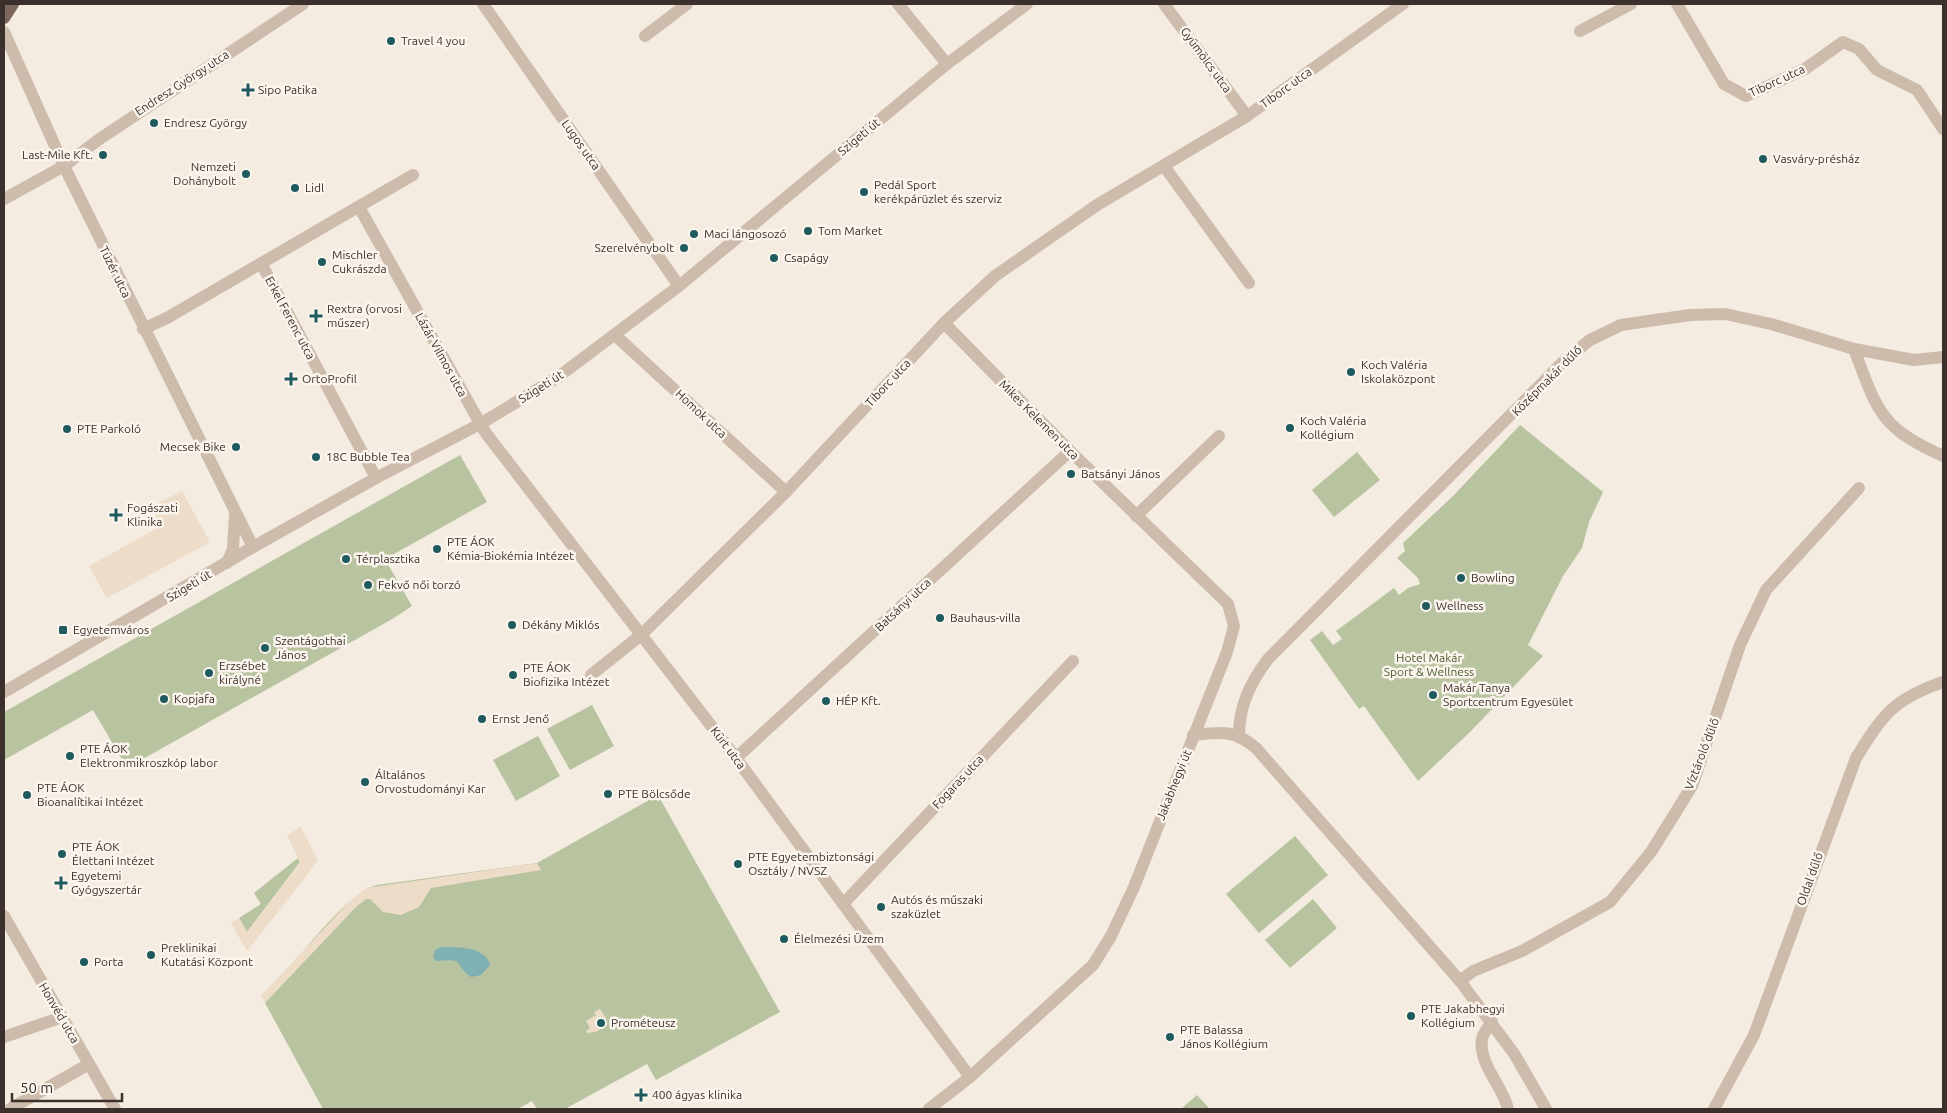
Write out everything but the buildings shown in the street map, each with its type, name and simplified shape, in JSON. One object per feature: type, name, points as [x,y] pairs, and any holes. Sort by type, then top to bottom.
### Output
[{"type":"main road","points":[[4,18],[13,4]]},
{"type":"street","name":"Endresz György utca","points":[[4,199],[64,166],[105,134],[303,4]]},
{"type":"street","name":"Lugos utca","points":[[483,4],[679,286]]},
{"type":"street","points":[[645,36],[687,4]]},
{"type":"street","points":[[898,4],[947,64]]},
{"type":"street","name":"Szigeti út","points":[[4,692],[253,547],[376,478],[480,424],[558,377],[616,336],[679,286],[947,64],[1026,4]]},
{"type":"street","name":"Gyümölcs utca","points":[[1164,4],[1247,116]]},
{"type":"street","name":"Tiborc utca","points":[[591,675],[641,635],[786,492],[944,323],[995,276],[1097,204],[1247,116],[1403,4]]},
{"type":"street","points":[[1580,31],[1631,4]]},
{"type":"street","name":"Tiborc utca","points":[[1676,4],[1724,84],[1746,96],[1805,69],[1843,42],[1859,49],[1878,70],[1917,90],[1943,129]]},
{"type":"street","name":"Tüzér utca","points":[[4,32],[64,166],[143,329],[253,547]]},
{"type":"street","points":[[1164,166],[1250,283]]},
{"type":"street","points":[[143,329],[413,175]]},
{"type":"street","name":"Lázár Vilmos utca","points":[[359,207],[480,424]]},
{"type":"street","name":"Erkel Ferenc utca","points":[[261,263],[376,478]]},
{"type":"street","name":"Középmakár dűlő","points":[[1238,736],[1239,721],[1247,691],[1268,659],[1565,360],[1590,340],[1621,325],[1690,314],[1725,314],[1771,324],[1854,349],[1914,360],[1943,356]]},
{"type":"street","name":"Mikes Kelemen utca","points":[[944,323],[1070,451],[1228,604],[1234,626],[1227,652],[1193,735]]},
{"type":"street","name":"Homok utca","points":[[616,336],[786,492]]},
{"type":"street","points":[[1854,349],[1867,384],[1883,417],[1894,428],[1921,447],[1943,456]]},
{"type":"street","name":"Kürt utca","points":[[480,424],[736,758],[970,1077]]},
{"type":"street","points":[[1136,516],[1219,436]]},
{"type":"street","name":"Batsányi utca","points":[[736,758],[1070,451]]},
{"type":"street","name":"Víztároló dűlő","points":[[1460,981],[1473,970],[1537,943],[1610,902],[1620,893],[1651,852],[1692,786],[1740,645],[1766,590],[1859,488]]},
{"type":"street","name":"Tüzér utca","points":[[227,563],[233,549],[234,510]]},
{"type":"street","name":"Fogaras utca","points":[[842,904],[1073,660]]},
{"type":"street","name":"Oldal dűlő","points":[[1714,1109],[1754,1035],[1856,758],[1877,724],[1897,703],[1916,691],[1943,682]]},
{"type":"street","name":"Jakabhegyi út","points":[[929,1109],[970,1077],[1092,965],[1102,951],[1134,887],[1193,735],[1221,731],[1238,736],[1256,748],[1460,981],[1492,1022],[1546,1109]]},
{"type":"street","name":"Honvéd utca","points":[[4,916],[115,1109]]},
{"type":"street","points":[[4,1037],[62,1017]]},
{"type":"street","points":[[1492,1022],[1482,1037],[1482,1051],[1505,1097],[1508,1109]]},
{"type":"street","points":[[10,1109],[89,1064]]},
{"type":"green space","name":"Hotel Makár Sport & Wellness","points":[[1520,425],[1603,492],[1589,522],[1582,548],[1563,576],[1528,645],[1543,656],[1471,731],[1418,781],[1364,706],[1359,709],[1310,640],[1322,631],[1333,645],[1342,639],[1336,631],[1394,588],[1399,595],[1408,588],[1420,584],[1418,578],[1397,558],[1405,551],[1403,543],[1453,496]]},
{"type":"green space","points":[[1357,452],[1380,480],[1334,517],[1312,490]]},
{"type":"green space","points":[[460,455],[487,502],[385,559],[412,606],[394,618],[127,768],[93,710],[4,760],[4,712]]},
{"type":"green space","points":[[592,705],[614,746],[570,770],[547,729]]},
{"type":"green space","points":[[538,736],[560,776],[516,801],[493,760]]},
{"type":"green space","points":[[658,795],[780,1012],[656,1080],[647,1064],[565,1109],[537,1109],[532,1101],[518,1109],[323,1109],[265,1003],[300,955],[349,903],[364,891],[377,885],[537,863]]},
{"type":"green space","points":[[1295,836],[1328,875],[1259,933],[1226,894]]},
{"type":"green space","points":[[298,858],[300,862],[247,932],[239,918],[261,904],[254,893]]},
{"type":"green space","points":[[1313,899],[1337,928],[1290,968],[1265,940]]},
{"type":"green space","points":[[1197,1095],[1210,1109],[1181,1109]]},
{"type":"shaded area","points":[[182,491],[210,542],[107,598],[89,566],[161,526],[151,507]]},
{"type":"shaded area","points":[[301,827],[318,861],[247,951],[231,923],[239,918],[247,932],[300,863],[287,835]]},
{"type":"shaded area","points":[[537,863],[541,870],[431,888],[419,907],[401,915],[383,912],[370,899],[366,899],[356,907],[265,1003],[261,996],[349,902],[366,888]]},
{"type":"shaded area","points":[[600,1009],[606,1018],[605,1026],[596,1032],[587,1033],[586,1031],[590,1028],[586,1021],[596,1015],[594,1012]]},
{"type":"water","points":[[441,947],[477,951],[483,954],[490,965],[481,975],[471,977],[456,961],[436,961],[433,957],[435,950]]},
{"type":"place","name":"Travel 4 you","points":[[391,41]]},
{"type":"place","name":"Sipo Patika","points":[[248,90]]},
{"type":"place","name":"Endresz György","points":[[154,123]]},
{"type":"place","name":"Last-Mile Kft.","points":[[103,155]]},
{"type":"place","name":"Vasváry-présház","points":[[1763,159]]},
{"type":"place","name":"Nemzeti Dohánybolt","points":[[246,174]]},
{"type":"place","name":"Lidl","points":[[295,188]]},
{"type":"place","name":"Pedál Sport kerékpárüzlet és szerviz","points":[[864,192]]},
{"type":"place","name":"Tom Market","points":[[808,231]]},
{"type":"place","name":"Maci lángosozó","points":[[694,234]]},
{"type":"place","name":"Szerelvénybolt","points":[[684,248]]},
{"type":"place","name":"Csapágy","points":[[774,258]]},
{"type":"place","name":"Mischler Cukrászda","points":[[322,262]]},
{"type":"place","name":"Rextra (orvosi műszer)","points":[[316,316]]},
{"type":"place","name":"Koch Valéria Iskolaközpont","points":[[1351,372]]},
{"type":"place","name":"OrtoProfil","points":[[291,379]]},
{"type":"place","name":"Koch Valéria Kollégium","points":[[1290,428]]},
{"type":"place","name":"PTE Parkoló","points":[[67,429]]},
{"type":"place","name":"Mecsek Bike","points":[[236,447]]},
{"type":"place","name":"18C Bubble Tea","points":[[316,457]]},
{"type":"place","name":"Batsányi János","points":[[1071,474]]},
{"type":"place","name":"Fogászati Klinika","points":[[116,515]]},
{"type":"place","name":"PTE ÁOK Kémia-Biokémia Intézet","points":[[437,549]]},
{"type":"place","name":"Térplasztika","points":[[346,559]]},
{"type":"place","name":"Bowling","points":[[1461,578]]},
{"type":"place","name":"Fekvő női torzó","points":[[368,585]]},
{"type":"place","name":"Wellness","points":[[1426,606]]},
{"type":"place","name":"Bauhaus-villa","points":[[940,618]]},
{"type":"place","name":"Dékány Miklós","points":[[512,625]]},
{"type":"place","name":"Egyetemváros","points":[[63,630]]},
{"type":"place","name":"Szentágothai János","points":[[265,648]]},
{"type":"place","name":"Erzsébet királyné","points":[[209,673]]},
{"type":"place","name":"PTE ÁOK Biofizika Intézet","points":[[513,675]]},
{"type":"place","name":"Makár Tanya Sportcentrum Egyesület","points":[[1433,695]]},
{"type":"place","name":"Kopjafa","points":[[164,699]]},
{"type":"place","name":"HÉP Kft.","points":[[826,701]]},
{"type":"place","name":"Ernst Jenő","points":[[482,719]]},
{"type":"place","name":"PTE ÁOK Elektronmikroszkóp labor","points":[[70,756]]},
{"type":"place","name":"Általános Orvostudományi Kar","points":[[365,782]]},
{"type":"place","name":"PTE Bölcsőde","points":[[608,794]]},
{"type":"place","name":"PTE ÁOK Bioanalítikai Intézet","points":[[27,795]]},
{"type":"place","name":"PTE ÁOK Élettani Intézet","points":[[62,854]]},
{"type":"place","name":"PTE Egyetembiztonsági Osztály / NVSZ","points":[[738,864]]},
{"type":"place","name":"Egyetemi Gyógyszertár","points":[[61,883]]},
{"type":"place","name":"Autós és műszaki szaküzlet","points":[[881,907]]},
{"type":"place","name":"Élelmezési Üzem","points":[[784,939]]},
{"type":"place","name":"Preklinikai Kutatási Központ","points":[[151,955]]},
{"type":"place","name":"Porta","points":[[84,962]]},
{"type":"place","name":"PTE Jakabhegyi Kollégium","points":[[1411,1016]]},
{"type":"place","name":"Prométeusz","points":[[601,1023]]},
{"type":"place","name":"PTE Balassa János Kollégium","points":[[1170,1037]]},
{"type":"place","name":"400 ágyas klinika","points":[[641,1095]]}]
